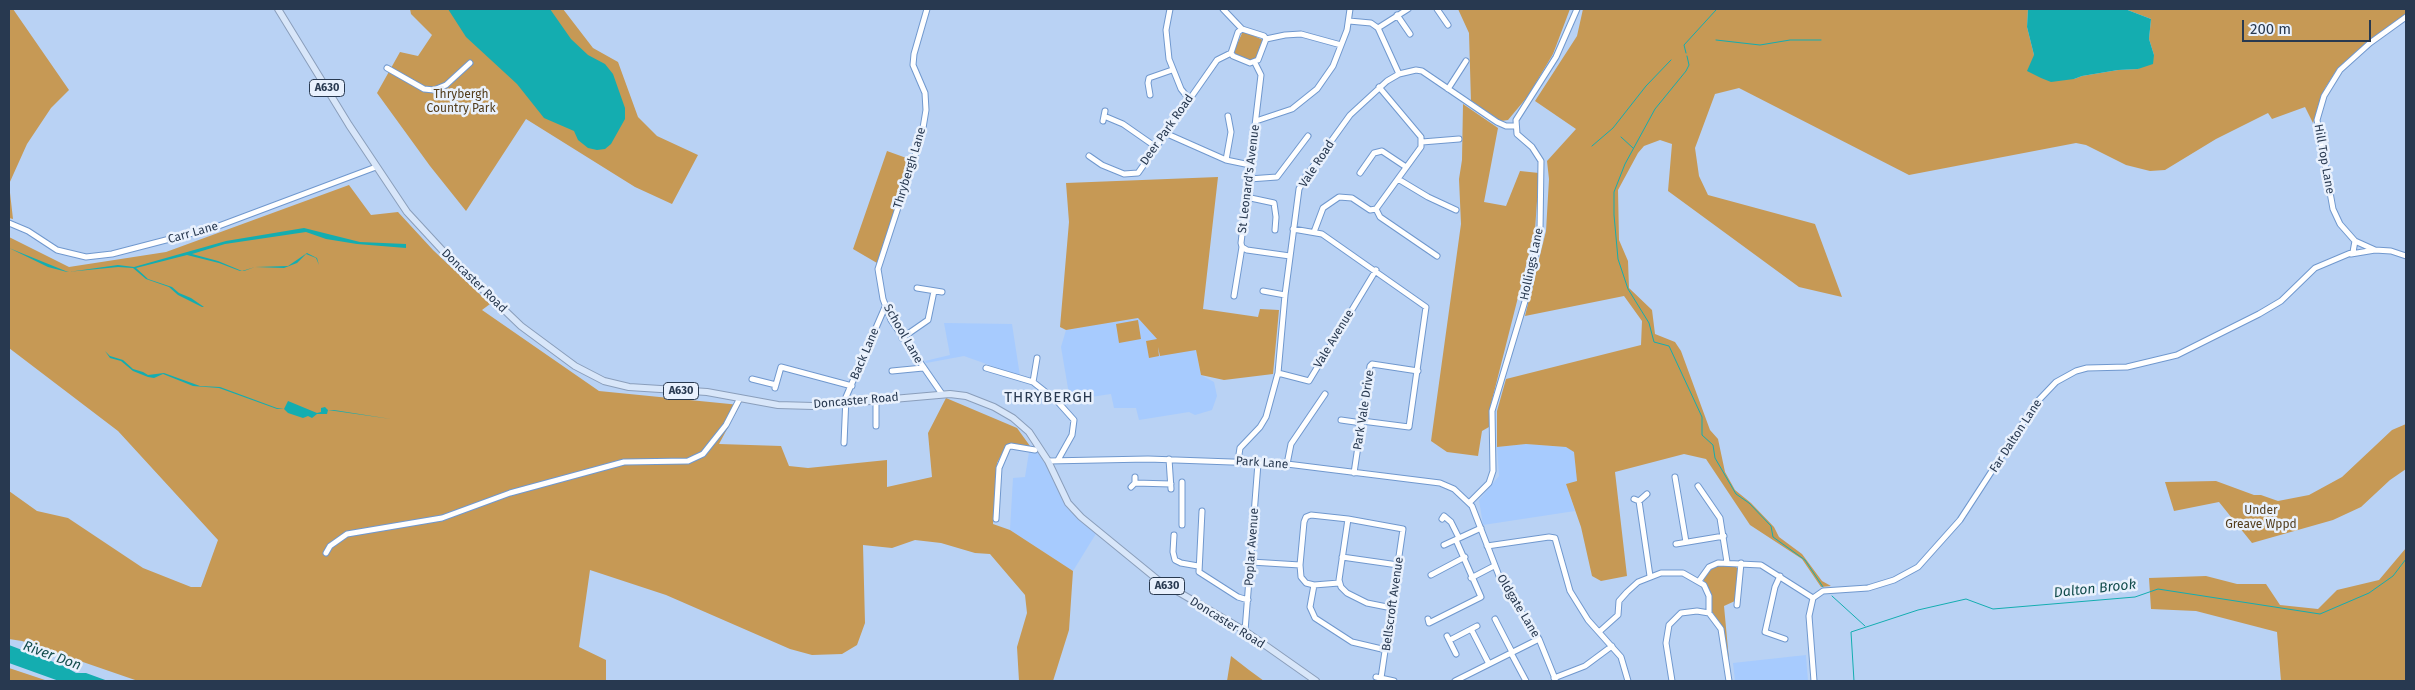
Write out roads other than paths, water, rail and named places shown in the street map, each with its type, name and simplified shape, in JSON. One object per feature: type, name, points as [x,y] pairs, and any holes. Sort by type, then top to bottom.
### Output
[{"type":"main road","name":"A630","points":[[278,9],[376,167]]},
{"type":"main road","name":"Doncaster Road","points":[[376,167],[407,212],[443,252],[521,326],[575,366],[604,381],[628,387],[707,392],[767,404],[796,406],[942,394],[966,396],[1008,415],[1028,432],[1048,461],[1068,503],[1081,517],[1158,580],[1245,631],[1316,681]]},
{"type":"street","name":"Thrybergh Lane","points":[[878,269],[922,134],[926,110],[925,93],[913,65],[914,54],[927,9]]},
{"type":"street","points":[[1170,9],[1166,40],[1172,70],[1184,93],[1189,98]]},
{"type":"street","points":[[1222,9],[1242,28],[1264,36],[1266,40]]},
{"type":"street","points":[[1256,121],[1280,115],[1307,99],[1327,76],[1341,45],[1349,21],[1350,9]]},
{"type":"street","points":[[1378,28],[1408,9]]},
{"type":"street","points":[[1437,9],[1448,25]]},
{"type":"street","points":[[1514,126],[1560,51],[1578,9]]},
{"type":"street","points":[[1398,15],[1410,34]]},
{"type":"street","name":"Hill Top Lane","points":[[2375,250],[2355,241],[2340,224],[2333,209],[2317,120],[2321,104],[2334,77],[2370,43],[2406,17]]},
{"type":"street","points":[[1349,21],[1371,23],[1378,28],[1399,74]]},
{"type":"street","points":[[1242,28],[1235,40],[1233,56],[1255,63],[1266,40]]},
{"type":"street","points":[[1266,40],[1301,34],[1341,45]]},
{"type":"street","name":"Deer Park Road","points":[[1087,166],[1090,158],[1113,170],[1134,175],[1217,60],[1232,53]]},
{"type":"street","points":[[1448,89],[1466,61]]},
{"type":"street","points":[[387,68],[424,89],[434,90],[446,85],[470,62]]},
{"type":"street","name":"St Leonard's Avenue","points":[[1234,296],[1242,248],[1240,243],[1262,75],[1255,63]]},
{"type":"street","points":[[1150,94],[1149,78],[1172,70]]},
{"type":"street","name":"Vale Road","points":[[1238,462],[1240,448],[1260,427],[1266,416],[1278,373],[1297,198],[1306,176],[1350,115],[1380,87],[1399,74],[1422,71],[1497,122],[1506,126],[1514,126]]},
{"type":"street","points":[[1314,232],[1323,208],[1339,196],[1352,198],[1370,210],[1376,209],[1421,147],[1421,137],[1380,87]]},
{"type":"street","points":[[1104,116],[1124,124],[1156,147]]},
{"type":"street","points":[[1226,160],[1231,132],[1228,116]]},
{"type":"street","name":"Hollings Lane","points":[[1470,502],[1488,483],[1494,471],[1492,411],[1529,288],[1540,230],[1541,161],[1532,147],[1517,134],[1514,126]]},
{"type":"street","points":[[1165,133],[1197,149],[1226,160],[1250,165]]},
{"type":"street","points":[[1249,179],[1277,177],[1308,136]]},
{"type":"street","points":[[1422,142],[1459,139]]},
{"type":"street","points":[[1360,173],[1374,153],[1382,150],[1406,167]]},
{"type":"street","name":"Carr Lane","points":[[9,223],[28,231],[57,250],[86,257],[112,254],[216,228],[376,167]]},
{"type":"street","points":[[1398,179],[1428,198],[1456,210]]},
{"type":"street","points":[[1246,197],[1274,203],[1275,230]]},
{"type":"street","points":[[1376,209],[1380,218],[1437,256]]},
{"type":"street","points":[[1293,229],[1322,234],[1376,270],[1426,307],[1409,427],[1341,420]]},
{"type":"street","points":[[2353,252],[2355,241]]},
{"type":"street","points":[[1242,248],[1290,256]]},
{"type":"street","points":[[2375,250],[2391,251],[2406,256]]},
{"type":"street","name":"Far Dalton Lane","points":[[1813,598],[1823,591],[1868,588],[1894,580],[1918,566],[1960,520],[2036,402],[2064,376],[2087,368],[2127,367],[2177,355],[2280,302],[2315,268],[2353,252],[2375,250]]},
{"type":"street","name":"School Lane","points":[[878,269],[885,308],[902,338],[942,394]]},
{"type":"street","name":"Vale Avenue","points":[[1278,373],[1308,381],[1376,270]]},
{"type":"street","points":[[917,288],[942,292]]},
{"type":"street","points":[[902,338],[928,320],[934,291]]},
{"type":"street","points":[[1263,291],[1285,295]]},
{"type":"street","name":"Back Lane","points":[[844,443],[846,401],[885,308]]},
{"type":"street","points":[[1033,382],[1037,358]]},
{"type":"street","name":"Park Vale Drive","points":[[1354,473],[1371,364],[1418,372]]},
{"type":"street","points":[[752,380],[776,387],[781,367],[852,386]]},
{"type":"street","points":[[892,371],[923,368]]},
{"type":"street","points":[[986,368],[1033,382],[1057,401],[1074,420],[1072,435],[1058,460]]},
{"type":"street","points":[[1287,464],[1291,444],[1325,394]]},
{"type":"street","points":[[326,553],[330,546],[347,534],[442,518],[510,493],[624,462],[688,461],[703,454],[726,425],[740,398]]},
{"type":"street","points":[[876,400],[876,426]]},
{"type":"street","points":[[996,519],[999,468],[1008,447],[1035,450]]},
{"type":"street","points":[[1170,459],[1171,486]]},
{"type":"street","name":"Park Lane","points":[[1048,461],[1170,459],[1287,464],[1440,484],[1459,492],[1470,502]]},
{"type":"street","name":"Poplar Avenue","points":[[1245,631],[1258,463]]},
{"type":"street","points":[[1675,476],[1686,542]]},
{"type":"street","points":[[1134,482],[1171,486],[1182,484],[1182,525]]},
{"type":"street","points":[[1706,483],[1699,487],[1720,518],[1724,536],[1726,562]]},
{"type":"street","points":[[1647,494],[1637,500],[1650,576]]},
{"type":"street","name":"Oldgate Lane","points":[[1470,502],[1494,566],[1508,594],[1538,639],[1555,680]]},
{"type":"street","points":[[1202,512],[1198,566],[1202,576],[1242,599],[1248,600]]},
{"type":"street","points":[[1339,583],[1314,585],[1303,580],[1299,573],[1306,517],[1311,515],[1348,519],[1339,583],[1344,591],[1359,600],[1392,608]]},
{"type":"street","points":[[1428,619],[1429,624],[1481,597],[1471,578],[1451,522],[1444,516],[1442,519]]},
{"type":"street","name":"Bellscroft Avenue","points":[[1348,519],[1403,529],[1386,650],[1379,678],[1394,681]]},
{"type":"street","points":[[1444,545],[1481,528]]},
{"type":"street","points":[[1174,535],[1172,552],[1175,560],[1198,566]]},
{"type":"street","points":[[1676,544],[1724,536]]},
{"type":"street","points":[[1488,546],[1548,537],[1555,538],[1570,591],[1588,620],[1624,662],[1628,681]]},
{"type":"street","points":[[1342,557],[1398,565]]},
{"type":"street","points":[[1431,574],[1465,557]]},
{"type":"street","points":[[1251,562],[1300,565]]},
{"type":"street","points":[[1699,581],[1713,564],[1726,562],[1764,566],[1813,598],[1809,616],[1814,681]]},
{"type":"street","points":[[1736,606],[1741,563]]},
{"type":"street","points":[[1471,578],[1494,566]]},
{"type":"street","points":[[1599,632],[1618,615],[1619,601],[1627,592],[1650,576],[1661,573],[1682,573],[1704,584],[1709,596],[1709,613],[1721,629],[1729,681]]},
{"type":"street","points":[[1780,576],[1775,587],[1765,632],[1785,639]]},
{"type":"street","points":[[1314,585],[1310,607],[1315,618],[1352,642],[1386,650]]},
{"type":"street","points":[[1672,681],[1666,643],[1669,625],[1681,613],[1697,611],[1709,613]]},
{"type":"street","points":[[1495,619],[1526,681]]},
{"type":"street","points":[[1456,654],[1449,638],[1477,626]]},
{"type":"street","points":[[1471,629],[1489,664]]},
{"type":"street","points":[[1455,681],[1468,678],[1489,664],[1538,639]]},
{"type":"street","points":[[1555,680],[1589,664],[1612,646]]},
{"type":"waterway","points":[[1686,53],[1684,45],[1716,10]]},
{"type":"waterway","points":[[1716,40],[1760,45],[1790,40],[1821,40]]},
{"type":"waterway","points":[[1687,56],[1689,65],[1686,71],[1655,109],[1625,164],[1614,192],[1618,259],[1628,289],[1649,323],[1654,342],[1669,346],[1702,417],[1702,435],[1713,445],[1715,458],[1736,494],[1749,503],[1771,526],[1773,537],[1805,560],[1823,587]]},
{"type":"waterway","points":[[1592,146],[1613,128],[1646,86],[1671,60]]},
{"type":"waterway","points":[[1621,137],[1633,148]]},
{"type":"waterway","name":"Dalton Brook","points":[[1854,681],[1851,632],[1918,610],[1966,599],[1993,609],[2135,597],[2158,589],[2320,614],[2369,593],[2393,576],[2406,559]]},
{"type":"waterway","points":[[1832,596],[1865,626]]},
{"type":"district","name":"THRYBERGH","points":[[1049,398]]},
{"type":"park label","name":"Thrybergh Country Park","points":[[461,102]]},
{"type":"park label","name":"Under Greave Wppd","points":[[2261,518]]},
{"type":"water label","name":"River Don","points":[[52,656]]}]
